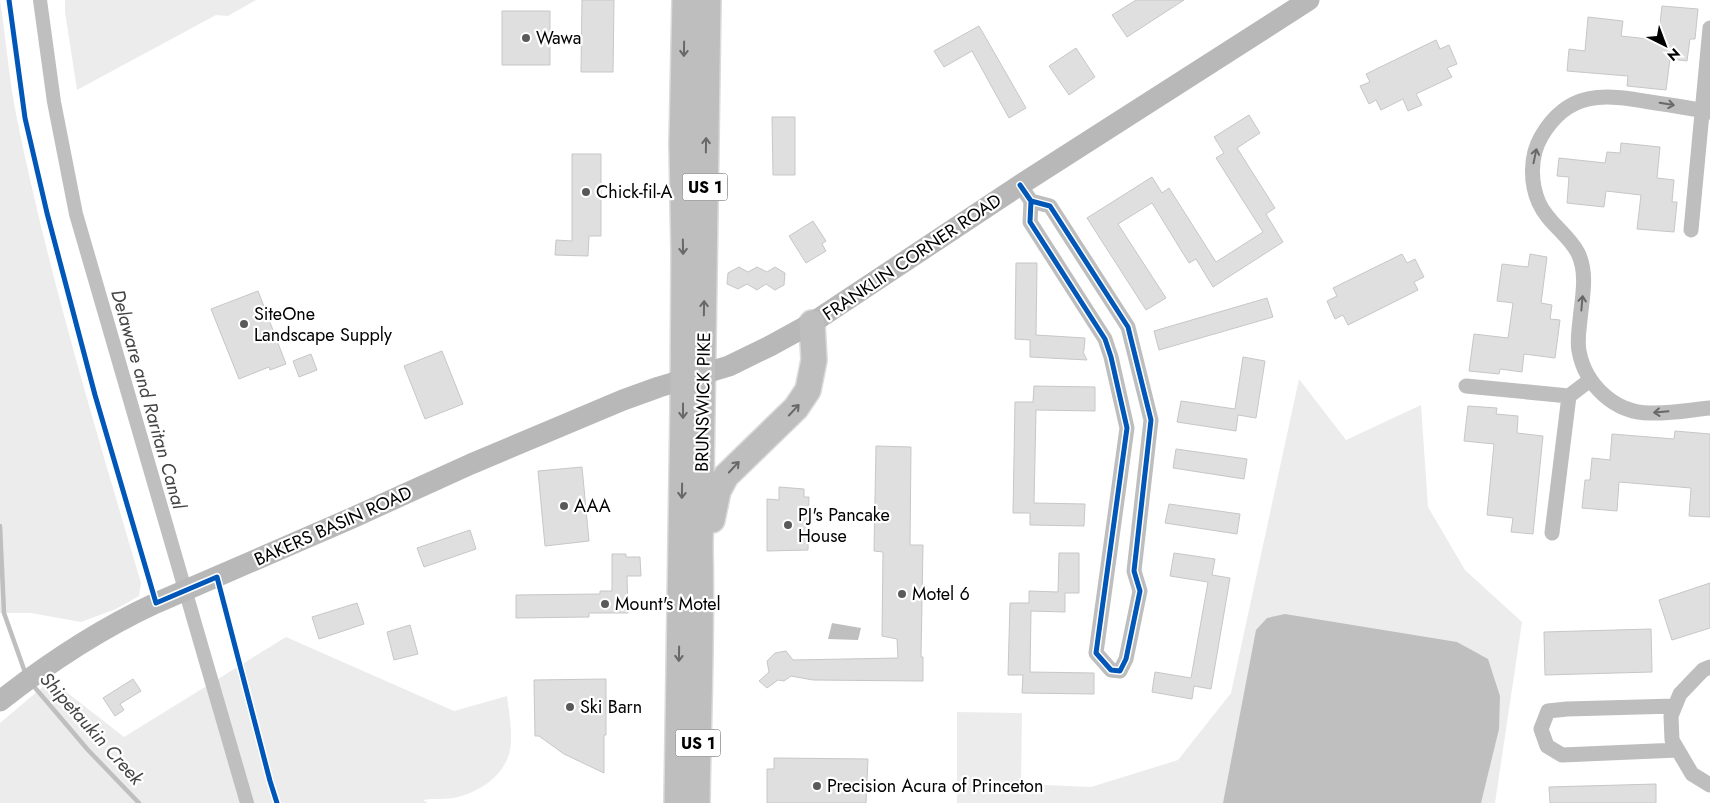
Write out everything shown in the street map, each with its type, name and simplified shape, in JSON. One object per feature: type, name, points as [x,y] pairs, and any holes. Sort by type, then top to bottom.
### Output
[{"type":"highway","name":"BRUNSWICK PIKE","points":[[685,0],[682,144],[684,252],[693,377],[702,614],[697,803]]},
{"type":"highway","name":"BRUNSWICK PIKE","points":[[677,803],[708,0]]},
{"type":"highway","points":[[702,614],[714,504],[721,483],[731,470],[793,411],[806,395],[814,368],[812,323]]},
{"type":"main road","name":"FRANKLIN CORNER ROAD","points":[[693,377],[729,366],[812,323],[1026,193],[1296,3]]},
{"type":"main road","name":"BAKERS BASIN ROAD","points":[[7,696],[46,667],[126,618],[172,596],[471,464],[624,400],[693,377]]},
{"type":"street","points":[[1692,230],[1706,111],[1710,28]]},
{"type":"street","points":[[1706,111],[1617,96],[1601,96],[1584,100],[1568,107],[1552,122],[1539,141],[1534,156],[1532,172],[1538,202],[1546,216],[1570,241],[1578,253],[1582,266],[1584,278],[1578,342],[1583,365],[1590,380],[1606,398],[1635,412],[1649,413],[1710,408]]},
{"type":"street","points":[[1026,193],[1050,206],[1128,327],[1152,420],[1134,566],[1140,591],[1126,659],[1120,671],[1111,670],[1096,653],[1127,428],[1111,357],[1105,339],[1030,222],[1026,193]]},
{"type":"street","points":[[1054,260],[1076,246]]},
{"type":"street","points":[[1085,308],[1107,294]]},
{"type":"street","points":[[1111,357],[1132,346]]},
{"type":"street","points":[[1466,386],[1569,396],[1590,380]]},
{"type":"street","points":[[1552,533],[1569,396]]},
{"type":"street","points":[[1121,473],[1145,478]]},
{"type":"street","points":[[1109,560],[1134,566]]},
{"type":"street","points":[[1710,667],[1703,670],[1680,694],[1671,716],[1672,740],[1692,774],[1710,785]]},
{"type":"street","points":[[1675,706],[1566,708],[1548,711],[1541,730],[1547,746],[1562,755],[1678,750]]},
{"type":"shaded area","points":[[0,0],[14,104],[58,294],[141,583],[139,596],[116,609],[81,622],[31,613],[0,613]]},
{"type":"shaded area","points":[[65,0],[256,0],[228,16],[216,15],[77,90],[65,12]]},
{"type":"shaded area","points":[[1299,379],[1346,440],[1421,405],[1428,507],[1465,570],[1522,622],[1495,803],[957,803],[957,712],[1022,713],[1021,784],[1091,787],[1178,760],[1231,693]]},
{"type":"shaded area","points":[[1285,614],[1457,642],[1488,659],[1500,696],[1499,729],[1481,803],[1223,803],[1256,630],[1267,618]]},
{"type":"shaded area","points":[[832,623],[861,628],[858,640],[828,639]]},
{"type":"shaded area","points":[[286,637],[454,711],[507,696],[511,744],[503,767],[491,781],[475,791],[454,798],[423,800],[428,803],[0,803],[0,723],[51,680],[124,737]]},
{"type":"building","name":"Wawa","points":[[582,0],[614,0],[613,72],[581,72]]},
{"type":"building","points":[[1136,0],[1184,0],[1127,37],[1112,15]]},
{"type":"building","points":[[1662,6],[1698,9],[1695,39],[1690,39],[1687,61],[1670,59],[1666,90],[1627,86],[1628,76],[1567,71],[1569,49],[1585,51],[1588,17],[1623,21],[1621,36],[1658,40]]},
{"type":"building","name":"Wawa","points":[[502,11],[550,11],[550,65],[502,65]]},
{"type":"building","points":[[979,26],[1026,108],[1009,118],[972,51],[944,67],[934,51]]},
{"type":"building","points":[[1436,40],[1440,49],[1449,45],[1457,64],[1447,68],[1452,77],[1416,94],[1422,105],[1408,111],[1403,99],[1381,110],[1376,100],[1369,104],[1360,86],[1370,82],[1366,74]]},
{"type":"building","points":[[1076,48],[1095,77],[1069,95],[1049,66]]},
{"type":"building","points":[[1249,115],[1260,133],[1237,148],[1275,208],[1266,214],[1283,242],[1213,287],[1196,259],[1189,263],[1152,203],[1118,224],[1166,298],[1146,310],[1087,218],[1152,177],[1162,193],[1169,188],[1216,262],[1263,232],[1216,158],[1224,153],[1214,137]]},
{"type":"building","points":[[772,117],[795,117],[795,175],[773,175]]},
{"type":"building","points":[[1621,143],[1660,147],[1657,178],[1674,180],[1672,202],[1677,202],[1674,232],[1637,229],[1641,195],[1606,191],[1604,207],[1567,203],[1569,177],[1557,176],[1559,158],[1605,163],[1607,152],[1620,153]]},
{"type":"building","name":"Chick-fil-A","points":[[572,154],[601,154],[601,236],[589,236],[588,256],[555,255],[556,240],[572,241]]},
{"type":"building","points":[[813,221],[826,241],[822,244],[826,251],[806,263],[789,236]]},
{"type":"building","points":[[1402,254],[1407,263],[1415,259],[1424,277],[1414,282],[1418,290],[1348,325],[1343,315],[1335,319],[1327,301],[1337,296],[1333,288]]},
{"type":"building","points":[[1530,254],[1547,257],[1541,303],[1552,305],[1550,319],[1560,320],[1555,358],[1524,354],[1522,372],[1500,369],[1499,374],[1469,371],[1474,334],[1508,338],[1513,303],[1497,301],[1502,264],[1528,267]]},
{"type":"building","points":[[1016,263],[1037,263],[1036,335],[1085,338],[1083,352],[1087,360],[1030,357],[1030,340],[1015,339]]},
{"type":"building","points":[[739,267],[748,272],[757,267],[767,272],[775,267],[785,273],[784,285],[775,290],[766,284],[757,290],[747,284],[738,289],[727,284],[728,273]]},
{"type":"building","name":"SiteOne Landscape Supply","points":[[258,291],[286,364],[270,370],[269,367],[239,379],[211,309]]},
{"type":"building","points":[[1267,298],[1273,317],[1159,350],[1154,331]]},
{"type":"building","points":[[442,351],[463,404],[425,419],[404,366]]},
{"type":"building","points":[[311,354],[317,370],[299,377],[293,361]]},
{"type":"building","points":[[1243,357],[1265,361],[1256,418],[1238,415],[1236,431],[1177,422],[1181,401],[1235,409]]},
{"type":"building","points":[[1034,386],[1095,387],[1095,411],[1036,410],[1034,503],[1085,504],[1084,526],[1030,525],[1030,513],[1013,513],[1015,402],[1033,402]]},
{"type":"building","points":[[1468,406],[1497,408],[1496,414],[1518,416],[1517,433],[1543,436],[1533,534],[1511,532],[1513,518],[1487,515],[1494,444],[1464,441]]},
{"type":"building","points":[[1675,431],[1710,434],[1710,517],[1689,516],[1691,488],[1619,482],[1617,511],[1582,508],[1585,480],[1590,480],[1592,458],[1610,460],[1612,434],[1674,439]]},
{"type":"building","name":"Motel 6","points":[[876,446],[911,447],[910,545],[923,545],[921,657],[923,657],[923,681],[813,680],[791,676],[784,681],[778,680],[767,688],[759,681],[769,672],[767,661],[775,653],[786,651],[793,660],[898,658],[897,639],[882,636],[883,552],[874,551]]},
{"type":"building","points":[[1176,449],[1247,459],[1244,479],[1173,468]]},
{"type":"building","name":"AAA","points":[[582,467],[589,541],[545,546],[538,471]]},
{"type":"building","name":"PJ's Pancake House","points":[[779,487],[804,489],[804,497],[809,497],[808,550],[767,551],[767,499],[779,500]]},
{"type":"building","points":[[1169,504],[1240,514],[1237,534],[1165,523]]},
{"type":"building","points":[[470,530],[476,549],[424,567],[417,548]]},
{"type":"building","points":[[1059,553],[1079,553],[1079,593],[1065,593],[1065,612],[1031,611],[1030,672],[1094,673],[1094,694],[1022,693],[1023,675],[1008,675],[1010,603],[1029,603],[1029,591],[1058,592]]},
{"type":"building","points":[[1174,553],[1215,559],[1212,575],[1230,578],[1211,689],[1194,686],[1192,699],[1152,692],[1155,672],[1191,678],[1208,582],[1170,576]]},
{"type":"building","points":[[612,554],[640,557],[641,576],[627,576],[628,613],[589,613],[589,617],[516,618],[516,595],[600,594],[600,591],[612,591]]},
{"type":"building","points":[[1710,583],[1710,628],[1672,640],[1659,600]]},
{"type":"building","points":[[357,603],[364,624],[319,639],[312,617]]},
{"type":"building","points":[[410,625],[418,654],[394,660],[387,632]]},
{"type":"building","points":[[1651,629],[1652,672],[1545,675],[1544,632]]},
{"type":"building","points":[[133,679],[141,691],[120,704],[124,710],[115,716],[103,698]]},
{"type":"building","name":"Ski Barn","points":[[606,679],[604,773],[564,754],[539,736],[535,736],[534,680]]},
{"type":"building","name":"Precision Acura of Princeton","points":[[774,758],[868,759],[866,803],[767,803],[767,769],[774,769]]},
{"type":"building","points":[[1656,784],[1656,803],[1550,803],[1549,787]]},
{"type":"waterway","name":"Delaware and Raritan Canal","points":[[40,0],[54,102],[76,214],[247,803]]},
{"type":"waterway","name":"Shipetaukin Creek","points":[[0,526],[4,613],[26,675]]},
{"type":"waterway","name":"Shipetaukin Creek","points":[[31,683],[88,750],[139,803]]},
{"type":"cycle path","points":[[9,0],[25,118],[47,213],[95,395],[156,603],[217,577],[277,803]]},
{"type":"cycle path","points":[[1020,185],[1031,201],[1030,222],[1105,339],[1111,357],[1127,428],[1096,653],[1111,670],[1120,671],[1126,659],[1140,591],[1134,571],[1151,420],[1128,327],[1050,206],[1031,201]]},
{"type":"place","name":"Wawa","points":[[526,38]]},
{"type":"place","name":"Chick-fil-A","points":[[586,192]]},
{"type":"place","name":"SiteOne Landscape Supply","points":[[244,324]]},
{"type":"place","name":"AAA","points":[[564,506]]},
{"type":"place","name":"PJ's Pancake House","points":[[788,525]]},
{"type":"place","name":"Motel 6","points":[[902,594]]},
{"type":"place","name":"Mount's Motel","points":[[605,604]]},
{"type":"place","name":"Ski Barn","points":[[570,707]]},
{"type":"place","name":"Precision Acura of Princeton","points":[[817,786]]}]
